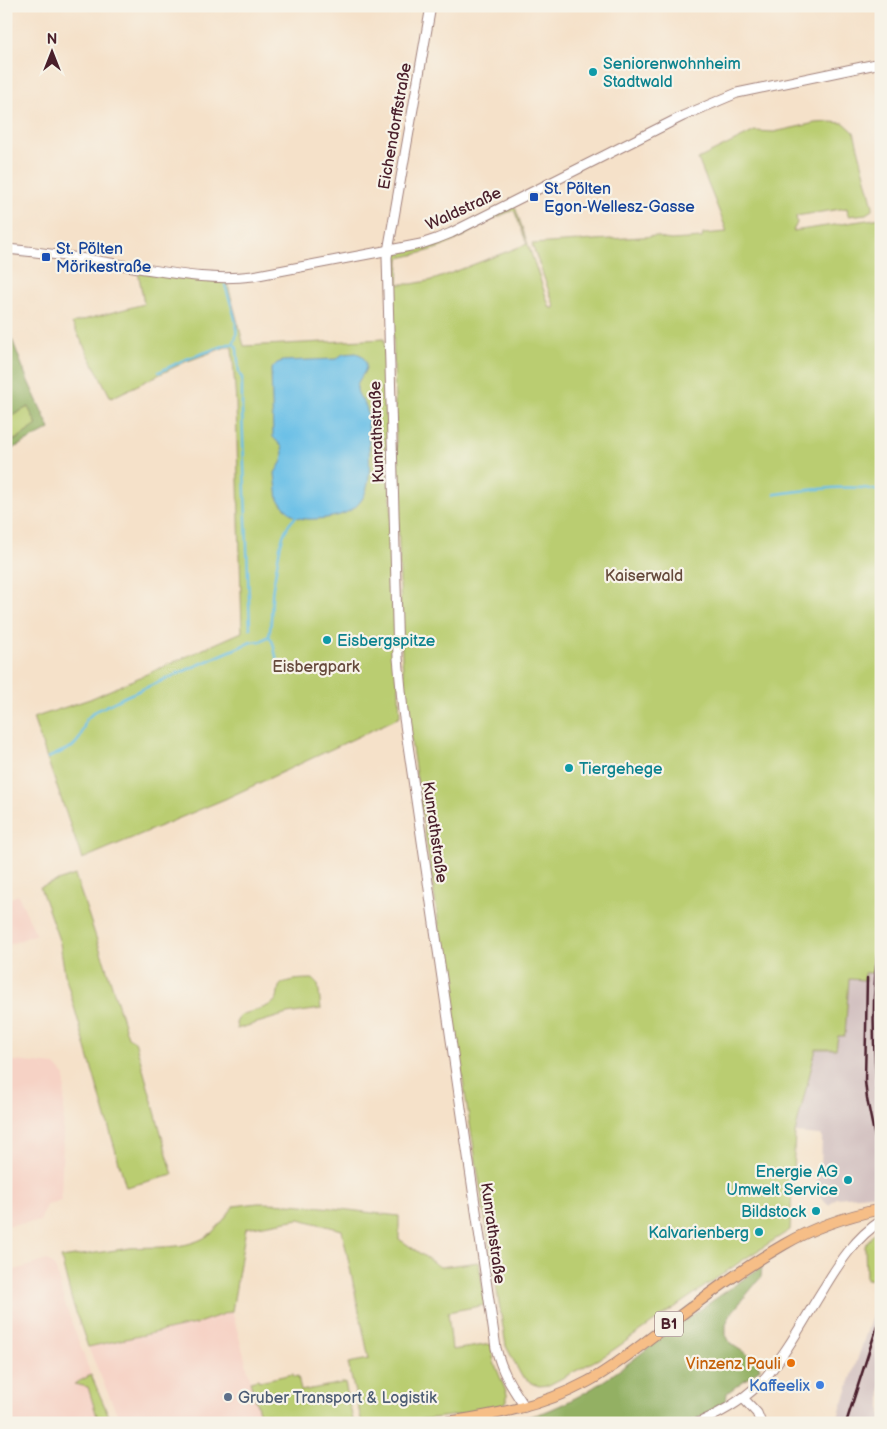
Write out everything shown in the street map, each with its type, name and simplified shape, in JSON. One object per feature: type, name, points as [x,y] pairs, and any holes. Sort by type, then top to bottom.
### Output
[{"type":"main road","name":"B1","points":[[438,1423],[497,1414],[561,1395],[607,1370],[697,1303],[794,1239],[824,1226],[881,1209]]},
{"type":"street","name":"Eichendorffstraße","points":[[387,251],[431,6]]},
{"type":"street","name":"Waldstraße","points":[[6,249],[67,256],[179,274],[231,278],[253,276],[421,244],[450,233],[684,116],[737,93],[881,63]]},
{"type":"street","name":"Kunrathstraße","points":[[387,251],[400,687],[496,1348],[504,1375],[525,1407]]},
{"type":"street","points":[[698,1423],[712,1417],[743,1398],[765,1378],[781,1357],[842,1259],[871,1228],[881,1221]]},
{"type":"street","points":[[743,1398],[757,1413],[761,1423]]},
{"type":"shaded area","points":[[18,895],[36,934],[6,946],[6,900]]},
{"type":"shaded area","points":[[881,911],[881,1194],[836,1198],[829,1205],[817,1193],[817,1170],[821,1170],[822,1136],[795,1133],[816,1048],[838,1036],[845,1036],[849,978],[864,980],[865,973],[873,973]]},
{"type":"shaded area","points":[[6,1060],[55,1065],[65,1076],[61,1200],[46,1205],[40,1221],[9,1225],[6,1228]]},
{"type":"shaded area","points":[[47,1260],[56,1270],[65,1304],[91,1375],[75,1383],[88,1387],[99,1423],[6,1423],[6,1273]]},
{"type":"shaded area","points":[[881,1284],[881,1423],[836,1423],[870,1322]]},
{"type":"shaded area","name":"Gruber Transport & Logistik","points":[[232,1311],[260,1415],[269,1413],[271,1423],[121,1423],[88,1347],[195,1324]]},
{"type":"green space","name":"Kaiserwald","points":[[815,123],[844,123],[854,132],[873,206],[872,210],[866,214],[848,216],[847,208],[796,216],[797,223],[793,231],[881,218],[881,911],[873,973],[865,973],[865,980],[849,979],[845,1036],[838,1036],[836,1049],[816,1049],[795,1133],[790,1230],[743,1260],[606,1355],[549,1385],[539,1386],[521,1375],[506,1346],[456,1038],[407,715],[402,659],[391,257],[397,253],[437,244],[512,206],[515,207],[550,308],[555,308],[532,244],[657,236],[671,240],[702,238],[703,234],[727,232],[698,159],[755,131],[774,132]],"holes":[[[514,210],[527,244],[433,280],[412,284],[398,284],[399,258],[441,247]]]},
{"type":"green space","name":"Eisbergpark","points":[[138,271],[178,278],[227,282],[244,346],[384,339],[400,717],[225,799],[82,859],[33,718],[90,699],[242,632],[236,403],[232,347],[226,347],[185,362],[111,398],[72,323],[144,304]]},
{"type":"green space","points":[[12,339],[28,381],[50,429],[10,450],[6,441],[6,421],[14,441],[37,425],[28,407],[6,419],[6,358],[11,356],[6,341]]},
{"type":"green space","points":[[28,407],[38,425],[13,441],[6,419]]},
{"type":"green space","points":[[75,875],[128,1037],[135,1041],[173,1175],[126,1187],[65,975],[60,943],[40,887]]},
{"type":"green space","points":[[313,979],[318,984],[321,1009],[287,1014],[237,1029],[236,1023],[240,1015],[263,1008],[274,1002],[277,998],[279,987],[284,982]]},
{"type":"green space","points":[[258,1203],[311,1206],[399,1216],[399,1239],[440,1267],[479,1262],[485,1305],[448,1312],[452,1350],[491,1344],[494,1362],[507,1394],[507,1401],[481,1411],[461,1415],[393,1422],[362,1423],[348,1363],[369,1359],[342,1230],[299,1219],[246,1228],[232,1311],[195,1324],[88,1347],[72,1301],[61,1258],[130,1248],[184,1245],[202,1239],[212,1233],[234,1206]]},
{"type":"green space","points":[[881,1228],[881,1280],[866,1279],[865,1245],[874,1233]]},
{"type":"green space","points":[[762,1266],[761,1277],[729,1316],[726,1325],[726,1335],[731,1344],[756,1360],[760,1369],[727,1393],[726,1402],[700,1417],[682,1423],[488,1423],[537,1415],[566,1403],[594,1387]]},
{"type":"green space","points":[[293,1374],[294,1377],[298,1376],[301,1391],[345,1383],[353,1423],[271,1423],[269,1413],[260,1415],[250,1381]]},
{"type":"green space","points":[[91,1375],[112,1423],[99,1423],[88,1387],[74,1384]]},
{"type":"water","points":[[356,353],[361,355],[366,365],[366,369],[357,384],[357,389],[366,407],[368,418],[369,480],[366,490],[362,499],[355,507],[345,513],[323,518],[297,518],[278,500],[275,473],[282,461],[283,454],[282,447],[273,437],[271,369],[277,363],[283,361],[336,359],[343,354]]},
{"type":"waterway","points":[[159,372],[184,360],[233,344],[237,331],[225,285]]},
{"type":"waterway","points":[[233,344],[237,349],[239,373],[242,378],[250,628]]},
{"type":"waterway","points":[[775,494],[845,487],[871,489],[881,492]]},
{"type":"waterway","points":[[48,758],[72,747],[80,738],[86,720],[94,712],[122,698],[269,636],[272,590],[280,548],[287,528],[297,516]]},
{"type":"waterway","points":[[269,636],[273,643],[277,661]]},
{"type":"railway","points":[[881,925],[874,994],[875,1072],[881,1129]]},
{"type":"railway","points":[[867,978],[865,1081],[881,1168]]},
{"type":"railway","points":[[846,1423],[881,1314]]},
{"type":"place","name":"Seniorenwohnheim Stadtwald","points":[[593,72]]},
{"type":"place","name":"St. Pölten Egon-Wellesz-Gasse","points":[[534,197]]},
{"type":"place","name":"St. Pölten Mörikestraße","points":[[46,257]]},
{"type":"place","name":"Eisbergspitze","points":[[327,640]]},
{"type":"place","name":"Tiergehege","points":[[569,768]]},
{"type":"place","name":"Energie AG Umwelt Service","points":[[848,1180]]},
{"type":"place","name":"Bildstock","points":[[816,1211]]},
{"type":"place","name":"Kalvarienberg","points":[[759,1232]]},
{"type":"place","name":"Vinzenz Pauli","points":[[791,1363]]},
{"type":"place","name":"Kaffeelix","points":[[820,1385]]},
{"type":"place","name":"Gruber Transport & Logistik","points":[[228,1397]]}]
